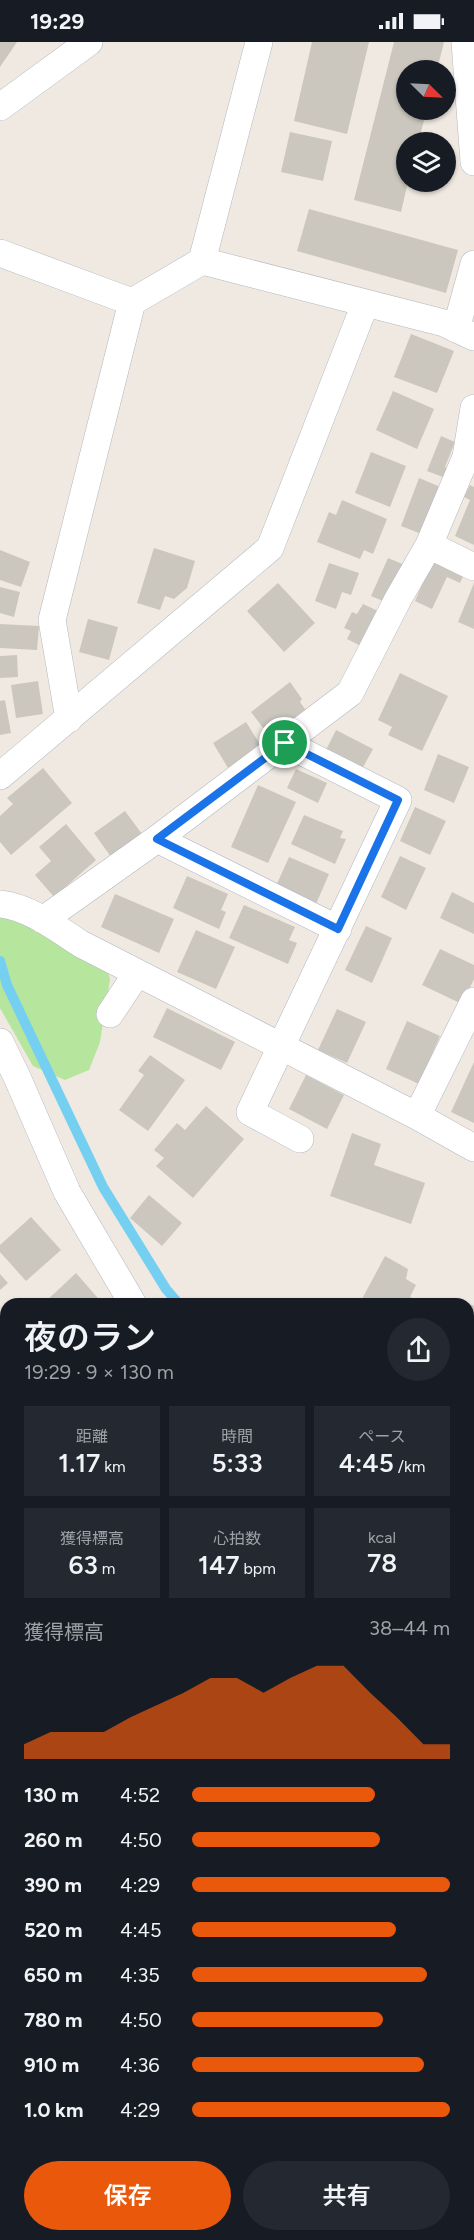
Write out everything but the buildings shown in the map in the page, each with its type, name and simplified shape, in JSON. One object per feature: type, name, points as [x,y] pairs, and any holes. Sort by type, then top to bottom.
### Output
[{"type":"street","points":[[0,107],[89,42]]},
{"type":"street","points":[[69,719],[52,620],[132,302],[202,261],[260,42]]},
{"type":"street","points":[[465,42],[474,162]]},
{"type":"street","points":[[0,253],[132,302]]},
{"type":"street","points":[[202,261],[444,323],[465,333],[474,264]]},
{"type":"street","points":[[0,776],[270,548],[365,304]]},
{"type":"street","points":[[43,920],[157,839],[350,693],[398,599],[429,546],[466,457],[474,408]]},
{"type":"street","points":[[429,546],[474,567]]},
{"type":"street","points":[[285,743],[398,800],[250,1112],[300,1139]]},
{"type":"street","points":[[157,839],[338,929]]},
{"type":"street","points":[[0,904],[12,905],[43,920],[81,944],[417,1116],[474,1148]]},
{"type":"street","points":[[110,1014],[137,973]]},
{"type":"street","points":[[417,1116],[474,1001]]},
{"type":"street","points":[[0,1042],[67,1192],[129,1298]]},
{"type":"green space","points":[[0,908],[107,967],[110,980],[100,1042],[89,1070],[65,1080],[33,1066],[0,1008]]},
{"type":"waterway","points":[[0,961],[7,985],[103,1187],[174,1298]]},
{"type":"route","points":[[285,743],[398,800],[338,929],[157,839],[285,743]]}]
